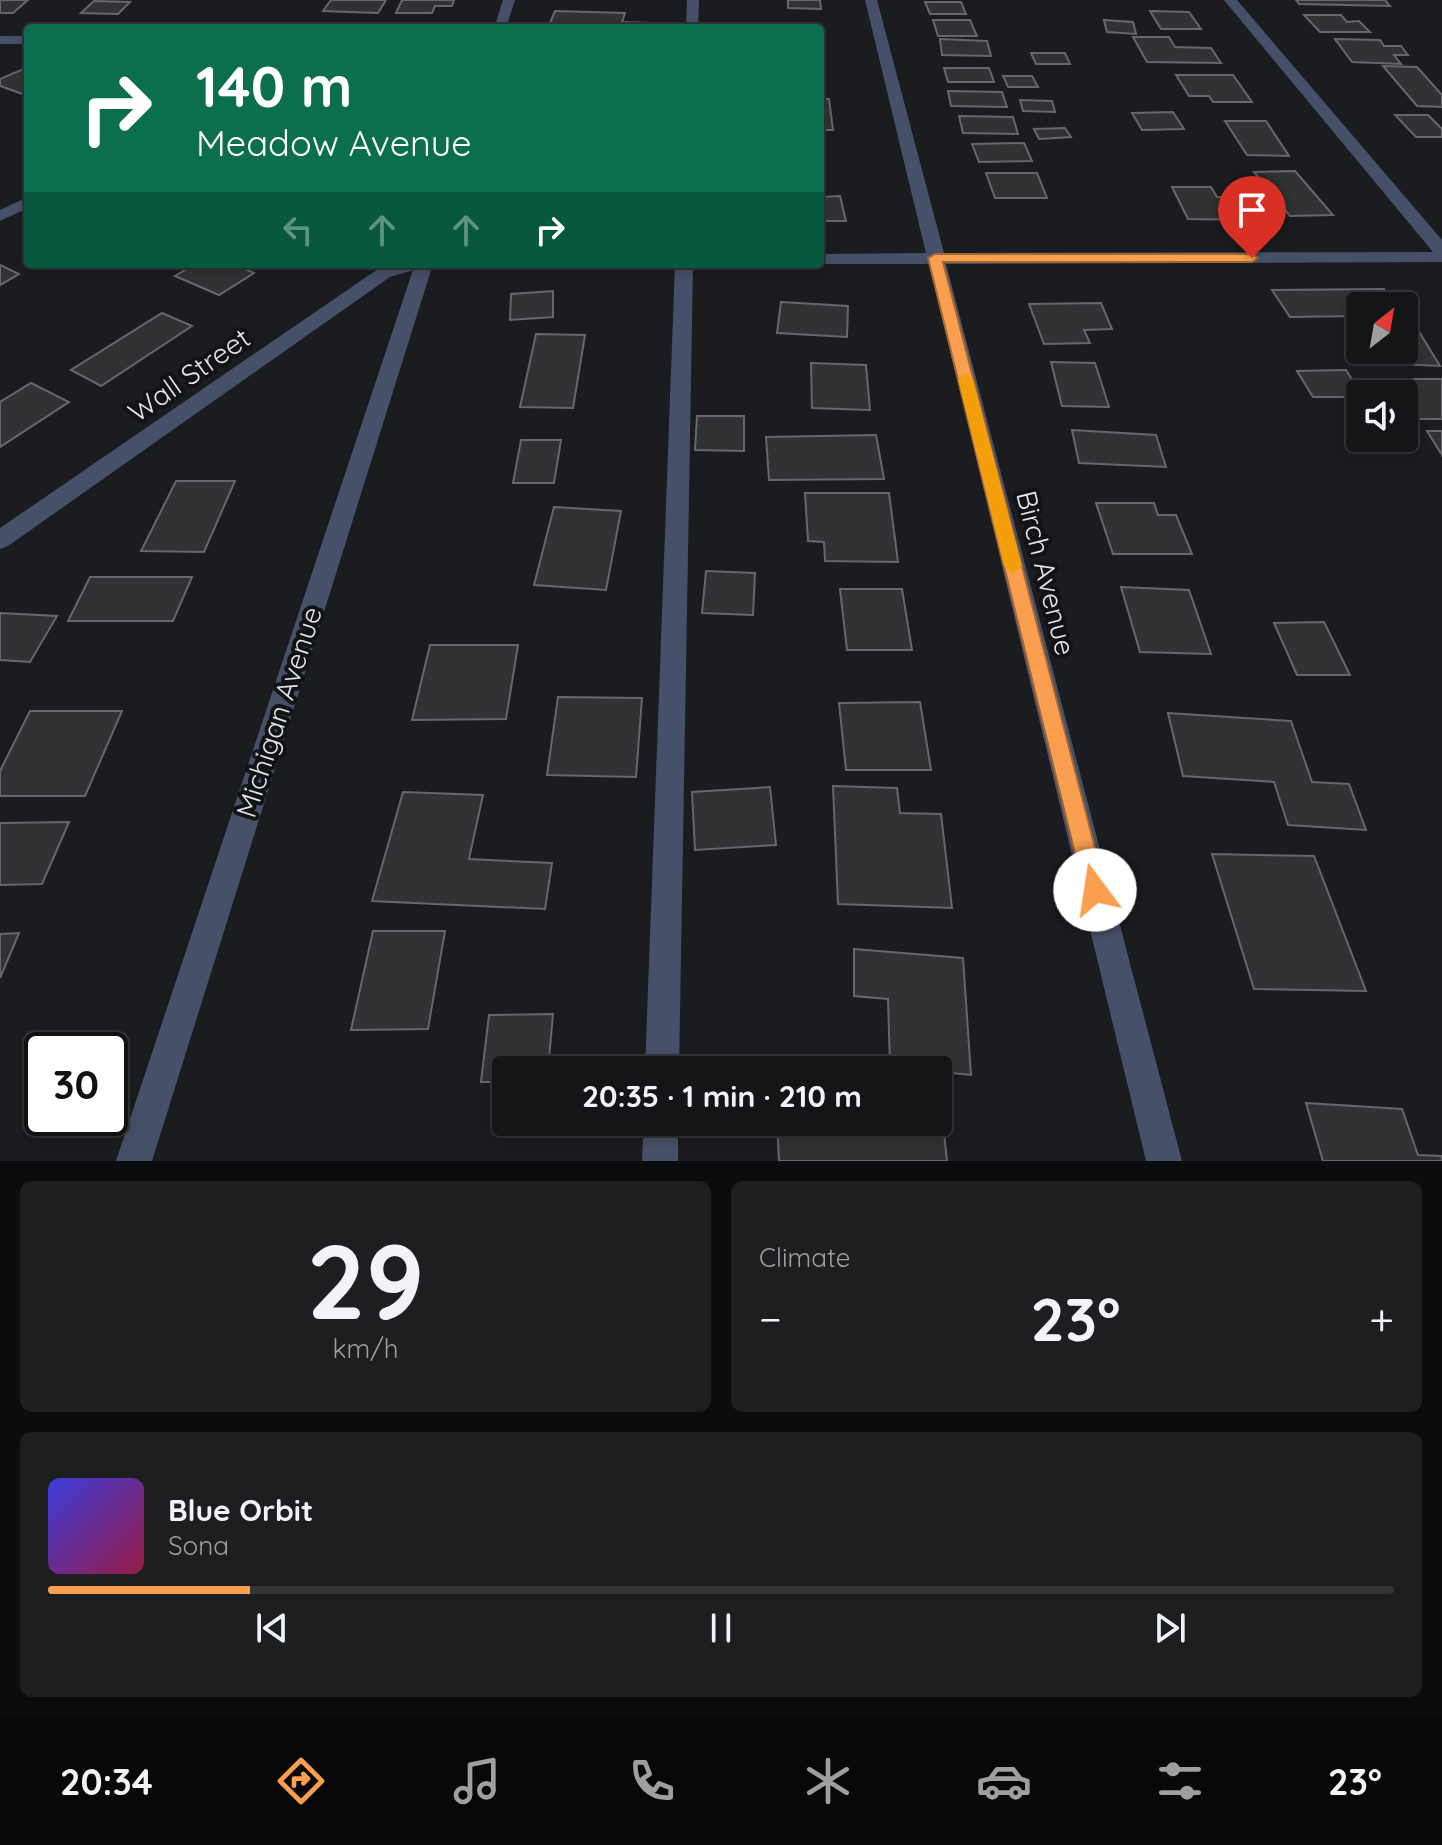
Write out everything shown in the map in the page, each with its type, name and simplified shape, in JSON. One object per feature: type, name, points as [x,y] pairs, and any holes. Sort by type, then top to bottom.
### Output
[{"type":"street","points":[[501,24],[509,0]]},
{"type":"street","points":[[692,24],[693,0]]},
{"type":"street","name":"Birch Avenue","points":[[871,0],[1164,1161]]},
{"type":"street","points":[[1230,0],[1442,251]]},
{"type":"street","points":[[0,40],[24,40]]},
{"type":"street","points":[[0,216],[24,204]]},
{"type":"street","points":[[824,259],[1442,257]]},
{"type":"street","name":"Wall Street","points":[[0,540],[384,273],[401,268]]},
{"type":"street","name":"Michigan Avenue","points":[[134,1161],[423,268]]},
{"type":"street","points":[[662,1056],[684,268]]},
{"type":"street","points":[[660,1161],[661,1136]]},
{"type":"building","points":[[0,0],[28,0],[13,13],[0,13]]},
{"type":"building","points":[[331,0],[386,0],[378,13],[323,11]]},
{"type":"building","points":[[402,0],[454,0],[452,6],[435,6],[432,13],[396,13]]},
{"type":"building","points":[[788,0],[820,0],[821,9],[788,8]]},
{"type":"building","points":[[1296,0],[1385,0],[1390,6],[1299,4]]},
{"type":"building","points":[[94,1],[130,2],[118,14],[81,13]]},
{"type":"building","points":[[925,2],[961,2],[966,14],[930,14]]},
{"type":"building","points":[[555,11],[625,13],[622,22],[651,23],[570,24],[550,23]]},
{"type":"building","points":[[1150,11],[1189,12],[1201,29],[1161,29]]},
{"type":"building","points":[[1304,15],[1341,15],[1347,22],[1359,21],[1370,32],[1320,32]]},
{"type":"building","points":[[933,20],[970,20],[977,36],[938,36]]},
{"type":"building","points":[[1104,20],[1133,22],[1136,34],[1107,32]]},
{"type":"building","points":[[1133,37],[1169,37],[1175,47],[1211,48],[1221,63],[1147,62]]},
{"type":"building","points":[[940,39],[987,41],[991,56],[942,55]]},
{"type":"building","points":[[1335,39],[1380,40],[1384,46],[1401,46],[1408,55],[1394,55],[1401,64],[1352,62]]},
{"type":"building","points":[[1031,53],[1065,53],[1070,64],[1036,64]]},
{"type":"building","points":[[1383,66],[1417,67],[1442,95],[1442,107],[1417,106]]},
{"type":"building","points":[[944,68],[989,68],[994,82],[948,82]]},
{"type":"building","points":[[24,69],[24,95],[0,86],[0,79]]},
{"type":"building","points":[[1176,75],[1233,75],[1252,102],[1213,102],[1209,96],[1189,96]]},
{"type":"building","points":[[1003,76],[1032,76],[1038,87],[1008,87]]},
{"type":"building","points":[[948,91],[1002,92],[1007,107],[951,106]]},
{"type":"building","points":[[824,99],[829,99],[833,130],[824,130]]},
{"type":"building","points":[[1020,100],[1052,101],[1055,112],[1023,111]]},
{"type":"building","points":[[1173,112],[1184,129],[1142,130],[1132,113]]},
{"type":"building","points":[[1395,115],[1428,115],[1442,129],[1442,137],[1416,137]]},
{"type":"building","points":[[959,116],[1013,117],[1018,134],[963,133]]},
{"type":"building","points":[[1225,121],[1266,121],[1289,156],[1247,155]]},
{"type":"building","points":[[1065,128],[1071,137],[1039,139],[1034,129]]},
{"type":"building","points":[[1024,143],[1032,161],[979,162],[972,144]]},
{"type":"building","points":[[1295,171],[1333,215],[1290,216],[1254,172]]},
{"type":"building","points":[[986,173],[1037,173],[1047,198],[995,198]]},
{"type":"building","points":[[1172,187],[1211,187],[1217,197],[1242,197],[1256,220],[1188,219]]},
{"type":"building","points":[[840,196],[846,221],[824,221],[824,197]]},
{"type":"building","points":[[0,265],[19,274],[0,285]]},
{"type":"building","points":[[188,268],[243,268],[254,273],[219,295],[175,276]]},
{"type":"building","points":[[1384,289],[1386,292],[1346,292],[1346,316],[1290,317],[1272,290]]},
{"type":"building","points":[[553,291],[553,317],[510,320],[511,294]]},
{"type":"building","points":[[781,302],[848,306],[847,337],[777,333]]},
{"type":"building","points":[[1101,303],[1112,329],[1084,330],[1090,343],[1044,344],[1029,304]]},
{"type":"building","points":[[162,313],[192,326],[101,386],[71,370]]},
{"type":"building","points":[[1418,330],[1440,366],[1397,364],[1418,364]]},
{"type":"building","points":[[536,334],[585,335],[573,408],[520,407]]},
{"type":"building","points":[[1051,362],[1095,363],[1109,407],[1062,406]]},
{"type":"building","points":[[811,363],[866,365],[870,410],[812,408]]},
{"type":"building","points":[[1346,370],[1352,380],[1346,380],[1346,397],[1313,397],[1297,371]]},
{"type":"building","points":[[1442,379],[1442,419],[1418,419],[1418,380],[1387,380]]},
{"type":"building","points":[[31,383],[69,402],[0,447],[0,402]]},
{"type":"building","points":[[697,416],[744,416],[744,451],[695,450]]},
{"type":"building","points":[[1072,430],[1156,435],[1166,467],[1079,463]]},
{"type":"building","points":[[1427,431],[1442,431],[1442,455]]},
{"type":"building","points":[[876,435],[884,479],[769,480],[766,437]]},
{"type":"building","points":[[521,440],[561,440],[554,483],[513,483]]},
{"type":"building","points":[[176,481],[235,481],[204,552],[141,551]]},
{"type":"building","points":[[805,493],[889,493],[898,562],[825,561],[824,542],[808,541]]},
{"type":"building","points":[[1096,503],[1154,503],[1158,515],[1176,515],[1192,554],[1113,554]]},
{"type":"building","points":[[554,507],[621,511],[606,590],[534,585]]},
{"type":"building","points":[[706,571],[755,573],[753,615],[702,613]]},
{"type":"building","points":[[90,577],[192,577],[173,621],[68,621]]},
{"type":"building","points":[[1121,587],[1189,590],[1211,654],[1140,652]]},
{"type":"building","points":[[840,589],[902,589],[912,650],[847,650]]},
{"type":"building","points":[[0,613],[57,616],[30,662],[0,660]]},
{"type":"building","points":[[1324,622],[1350,675],[1297,675],[1274,623]]},
{"type":"building","points":[[430,645],[518,645],[506,719],[412,720]]},
{"type":"building","points":[[558,697],[642,698],[636,777],[547,775]]},
{"type":"building","points":[[920,702],[931,770],[846,770],[839,703]]},
{"type":"building","points":[[30,711],[122,711],[85,796],[0,796],[0,771]]},
{"type":"building","points":[[1168,713],[1291,721],[1312,782],[1349,784],[1366,830],[1288,825],[1274,782],[1183,776]]},
{"type":"building","points":[[833,786],[897,788],[900,813],[941,814],[952,908],[838,904]]},
{"type":"building","points":[[770,787],[776,845],[695,850],[692,792]]},
{"type":"building","points":[[403,792],[483,795],[469,859],[552,863],[545,909],[372,901]]},
{"type":"building","points":[[69,822],[42,884],[0,885],[0,823]]},
{"type":"building","points":[[1212,854],[1314,856],[1366,991],[1254,989]]},
{"type":"building","points":[[373,931],[445,931],[428,1029],[351,1030]]},
{"type":"building","points":[[19,933],[0,978],[0,934]]},
{"type":"building","points":[[854,949],[963,958],[971,1075],[952,1073],[952,1056],[890,1056],[888,999],[854,996]]},
{"type":"building","points":[[553,1014],[549,1056],[492,1056],[492,1082],[481,1082],[489,1015]]},
{"type":"building","points":[[1306,1103],[1402,1109],[1418,1155],[1442,1156],[1442,1161],[1323,1161]]},
{"type":"building","points":[[778,1136],[944,1136],[947,1161],[779,1161]]},
{"type":"slow traffic","points":[[966,379],[1013,566]]},
{"type":"route","points":[[1095,890],[935,258],[1252,258]]}]
